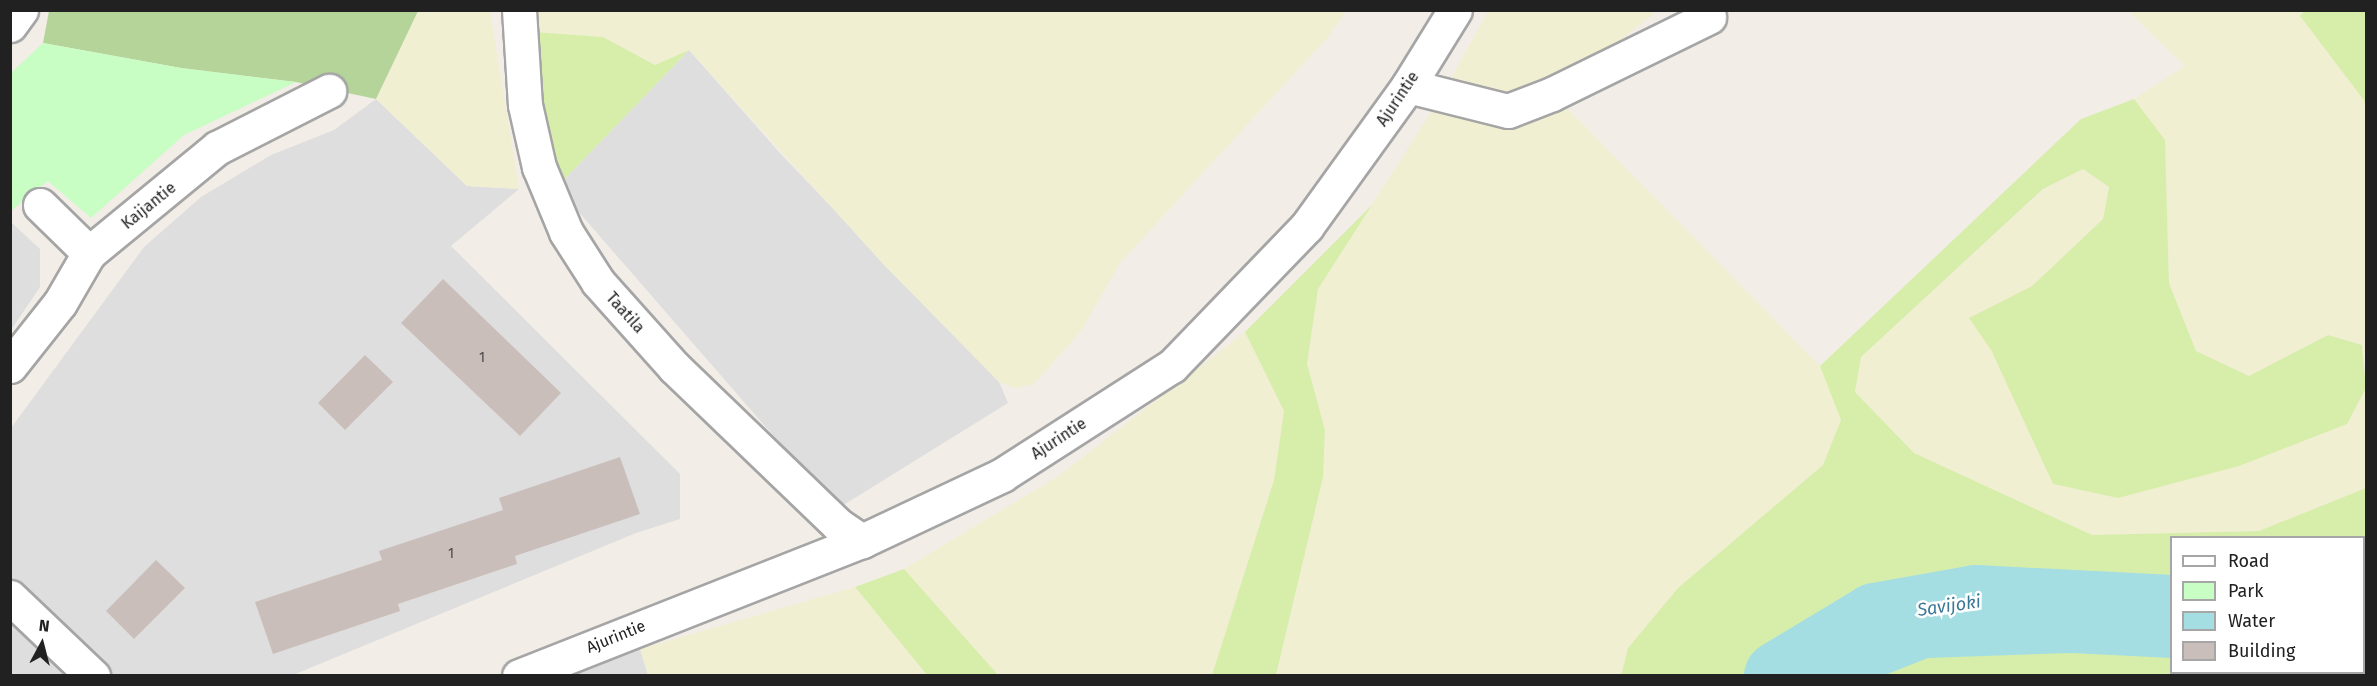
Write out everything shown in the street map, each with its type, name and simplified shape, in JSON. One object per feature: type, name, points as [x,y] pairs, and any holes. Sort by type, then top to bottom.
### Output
[{"type":"street","points":[[10,25],[21,10]]},
{"type":"street","name":"Taatila","points":[[519,10],[525,105],[539,167],[566,232],[598,282],[674,367],[838,525],[862,541]]},
{"type":"street","name":"Ajurintie","points":[[519,675],[862,541],[1002,475],[1172,366],[1308,226],[1408,86],[1455,10]]},
{"type":"street","points":[[1408,86],[1508,111],[1552,93],[1709,17]]},
{"type":"street","name":"Kaijantie","points":[[10,366],[60,303],[89,253],[217,148],[328,91]]},
{"type":"street","points":[[40,205],[89,253]]},
{"type":"street","points":[[10,597],[93,675]]},
{"type":"shaded area","points":[[418,10],[490,11],[519,189],[467,186],[376,99]]},
{"type":"shaded area","points":[[528,11],[1346,11],[1328,37],[1120,263],[1081,331],[1034,384],[1016,388],[999,382],[884,265],[689,50],[655,65],[603,37],[534,32]]},
{"type":"shaded area","points":[[1488,11],[1657,11],[1553,94],[1820,366],[1842,420],[1823,465],[1678,588],[1628,648],[1621,675],[1276,676],[1323,477],[1325,430],[1307,364],[1318,289],[1442,95]]},
{"type":"shaded area","points":[[2128,11],[2304,11],[2300,16],[2366,103],[2366,358],[2362,345],[2328,335],[2249,376],[2196,351],[2169,283],[2165,140],[2134,99],[2185,66]]},
{"type":"shaded area","points":[[689,50],[778,151],[999,382],[1008,403],[837,509],[557,187]]},
{"type":"shaded area","points":[[376,99],[467,186],[519,189],[451,246],[680,474],[680,519],[636,533],[293,675],[11,676],[11,428],[144,247],[201,197],[271,155],[334,130]]},
{"type":"shaded area","points":[[2083,169],[2109,187],[2103,219],[2032,286],[1970,318],[1991,350],[2053,484],[2347,424],[2366,388],[2366,488],[2259,531],[2092,535],[1914,453],[1855,392],[1861,357],[2044,189]]},
{"type":"shaded area","points":[[11,222],[40,249],[40,287],[11,330]]},
{"type":"shaded area","points":[[1245,332],[1284,411],[1274,480],[1212,675],[998,675],[904,569],[1057,477]]},
{"type":"shaded area","points":[[855,587],[927,675],[648,675],[640,649]]},
{"type":"shaded area","points":[[640,649],[648,675],[567,676]]},
{"type":"green space","points":[[49,11],[418,11],[376,99],[296,82],[181,68],[43,43]]},
{"type":"green space","points":[[2304,11],[2366,11],[2366,103],[2300,16]]},
{"type":"green space","points":[[534,32],[603,37],[655,65],[689,50],[557,187],[540,98]]},
{"type":"green space","points":[[43,43],[181,68],[296,82],[184,135],[91,218],[48,181],[11,211],[11,73]]},
{"type":"green space","points":[[2134,99],[2165,140],[2169,283],[2196,351],[2249,376],[2328,335],[2362,345],[2366,388],[2347,424],[2239,466],[2118,498],[2053,484],[1991,350],[1969,318],[2032,286],[2103,219],[2109,187],[2083,169],[2043,189],[1861,357],[1855,392],[1914,453],[2092,535],[2259,531],[2366,488],[2366,675],[1621,676],[1628,648],[1678,588],[1823,465],[1841,420],[1820,366],[2081,119]]},
{"type":"green space","points":[[1372,205],[1318,289],[1307,364],[1325,430],[1323,477],[1276,675],[1212,675],[1274,480],[1284,411],[1245,332]]},
{"type":"green space","points":[[904,569],[998,675],[927,675],[855,587]]},
{"type":"water","points":[[1981,598],[2170,606],[2170,658],[2071,653],[1928,658],[1885,675],[1782,675],[1831,641],[1891,614]]},
{"type":"building","points":[[443,279],[561,393],[520,436],[401,323]]},
{"type":"building","points":[[365,355],[393,382],[345,430],[318,403]]},
{"type":"building","points":[[620,457],[640,514],[515,556],[517,564],[398,604],[400,611],[273,654],[255,602],[382,560],[379,551],[503,510],[499,498]]},
{"type":"building","points":[[156,560],[185,588],[134,639],[106,611]]},
{"type":"waterway","name":"Savijoki","points":[[1779,676],[1875,618],[1976,600],[2170,610]]}]
